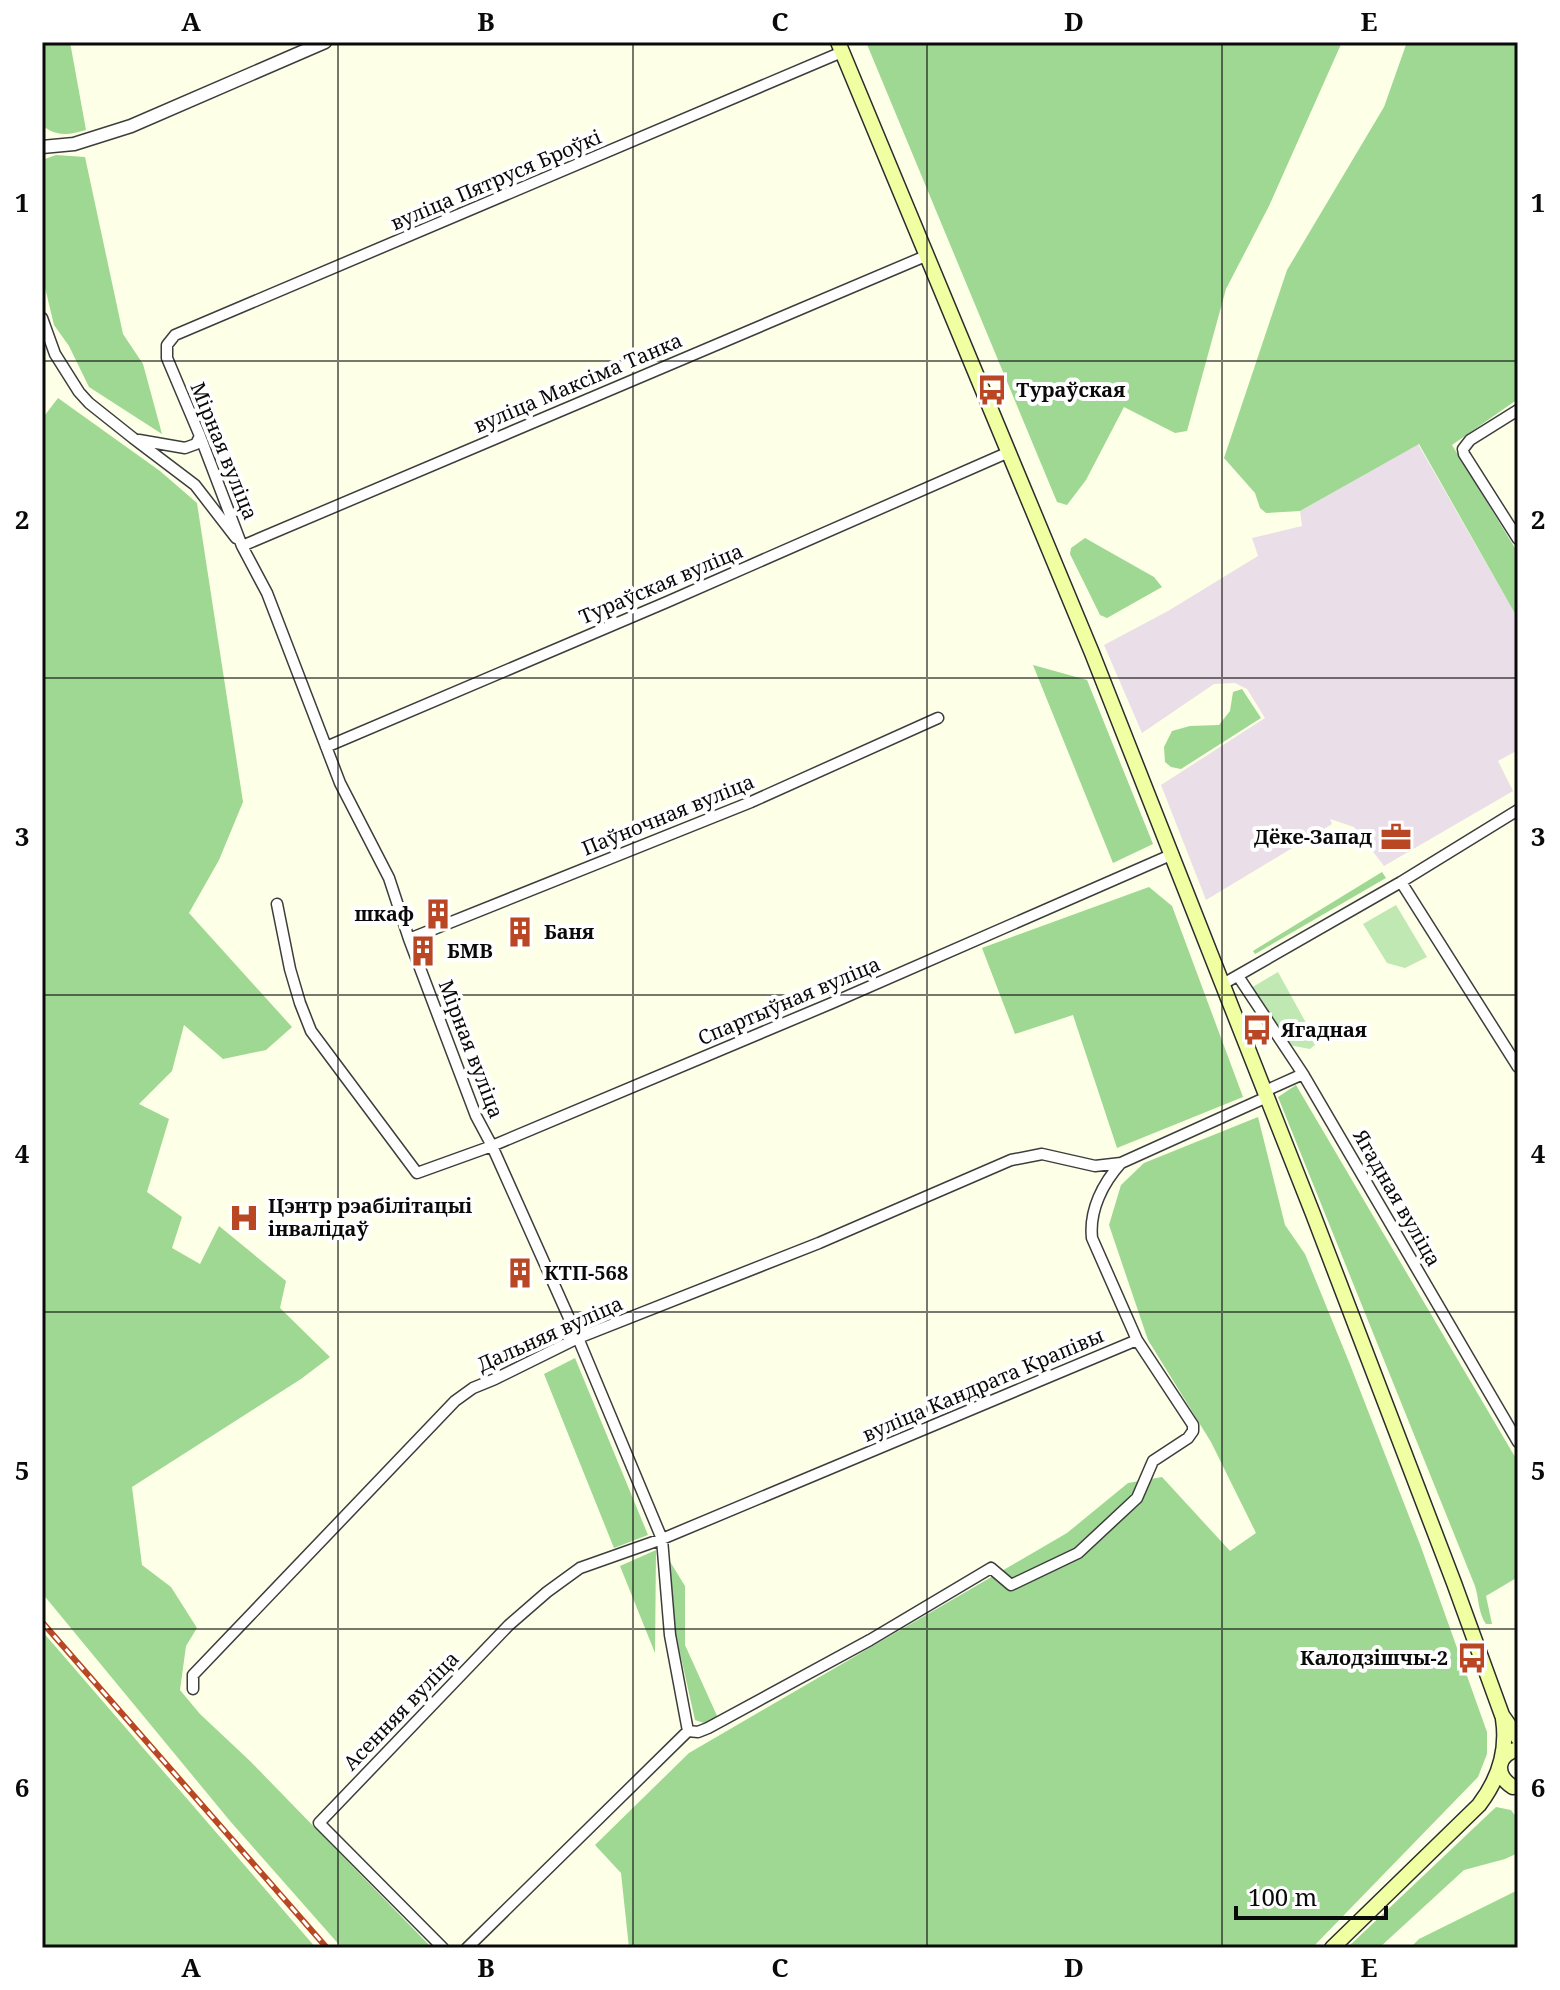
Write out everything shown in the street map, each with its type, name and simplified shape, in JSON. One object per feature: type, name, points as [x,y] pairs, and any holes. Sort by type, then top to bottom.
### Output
[{"type":"main road","points":[[840,47],[1173,854],[1502,1715],[1505,1740],[1500,1765],[1495,1782],[1479,1805]]},
{"type":"main road","points":[[1502,1715],[1517,1736]]},
{"type":"main road","points":[[1516,1789],[1501,1775],[1500,1765],[1508,1752],[1518,1749]]},
{"type":"main road","points":[[1332,1948],[1479,1805],[1497,1793],[1516,1789]]},
{"type":"street","points":[[42,147],[74,144],[131,126],[325,42]]},
{"type":"street","name":"вуліца Пятруся Броўкі","points":[[167,345],[175,335],[840,47]]},
{"type":"street","name":"вуліца Максіма Танка","points":[[242,546],[928,255]]},
{"type":"street","points":[[42,318],[55,354],[79,392],[195,485],[242,546]]},
{"type":"street","name":"Мірная вуліца","points":[[167,345],[167,358],[242,546],[267,593],[347,800],[389,878],[476,1116],[578,1338],[662,1539],[670,1635],[688,1731]]},
{"type":"street","points":[[1518,410],[1470,440],[1463,449],[1518,539]]},
{"type":"street","points":[[133,438],[185,448],[196,444],[200,436]]},
{"type":"street","name":"Тураўская вуліца","points":[[326,747],[1009,452]]},
{"type":"street","name":"Паўночная вуліца","points":[[409,939],[751,802],[938,718]]},
{"type":"street","points":[[1223,984],[1401,882],[1518,810]]},
{"type":"street","name":"Спартыўная вуліца","points":[[277,904],[290,969],[311,1031],[417,1173],[492,1146],[832,1003],[1173,854]]},
{"type":"street","points":[[1401,882],[1514,1050],[1518,1067]]},
{"type":"street","name":"Ягадная вуліца","points":[[1238,976],[1303,1074],[1518,1442]]},
{"type":"street","points":[[1137,1340],[1092,1238],[1091,1224],[1108,1177],[1121,1163],[1303,1074]]},
{"type":"street","name":"Дальняя вуліца","points":[[193,1689],[193,1675],[455,1401],[473,1388],[578,1338],[819,1243],[1011,1160],[1042,1154],[1095,1166],[1121,1163]]},
{"type":"street","name":"вуліца Кандрата Крапівы","points":[[662,1539],[1137,1340],[1193,1425],[1188,1438],[1153,1461],[1137,1498],[1078,1553],[1011,1585],[991,1568],[870,1640],[708,1728],[698,1732],[688,1731]]},
{"type":"street","name":"Асенняя вуліца","points":[[443,1948],[319,1823],[509,1625],[547,1592],[580,1568],[662,1539]]},
{"type":"street","points":[[467,1948],[688,1731]]},
{"type":"shaded area","points":[[1418,444],[1518,619],[1518,750],[1498,761],[1513,791],[1384,866],[1354,827],[1330,819],[1332,824],[1206,900],[1161,785],[1265,718],[1247,689],[1235,683],[1214,684],[1142,733],[1104,645],[1168,611],[1258,556],[1252,538],[1302,526],[1300,511]]},
{"type":"green space","points":[[42,42],[70,42],[86,130],[63,134],[52,132],[42,125]]},
{"type":"green space","points":[[866,42],[1342,42],[1269,206],[1226,289],[1187,431],[1175,433],[1124,407],[1086,480],[1067,505],[1057,502]]},
{"type":"green space","points":[[1407,42],[1518,42],[1518,399],[1452,445],[1518,553],[1518,619],[1419,444],[1300,511],[1266,513],[1260,508],[1255,493],[1224,458],[1287,270],[1384,107]]},
{"type":"green space","points":[[56,155],[85,157],[123,334],[143,364],[162,434],[89,387],[69,346],[54,325],[42,275],[42,160]]},
{"type":"green space","points":[[58,398],[160,471],[197,503],[243,802],[219,860],[189,913],[292,1027],[266,1050],[223,1059],[184,1025],[172,1071],[139,1104],[169,1119],[147,1192],[182,1217],[172,1248],[200,1264],[219,1226],[286,1281],[280,1308],[330,1357],[301,1379],[132,1487],[142,1565],[171,1587],[197,1628],[186,1646],[180,1690],[200,1714],[250,1761],[432,1948],[342,1948],[230,1821],[42,1593],[42,419]]},
{"type":"green space","points":[[1085,538],[1154,577],[1162,587],[1107,618],[1100,615],[1070,554],[1071,548]]},
{"type":"green space","points":[[1033,665],[1087,680],[1153,844],[1113,863]]},
{"type":"green space","points":[[1242,689],[1261,718],[1181,769],[1165,762],[1164,747],[1172,731],[1190,726],[1219,725],[1230,711],[1233,692]]},
{"type":"green space","points":[[1382,872],[1386,878],[1255,954],[1253,951]]},
{"type":"green space","points":[[1149,887],[1172,906],[1243,1097],[1117,1148],[1073,1015],[1015,1034],[982,948]]},
{"type":"green space","points":[[1396,905],[1427,957],[1405,968],[1387,963],[1363,924]]},
{"type":"green space","points":[[1278,972],[1317,1043],[1310,1049],[1289,1045],[1251,988]]},
{"type":"green space","points":[[1296,1085],[1518,1462],[1518,1577],[1486,1596],[1492,1624],[1486,1624],[1481,1615],[1475,1586],[1278,1097]]},
{"type":"green space","points":[[1258,1117],[1285,1225],[1305,1254],[1349,1362],[1421,1547],[1487,1732],[1487,1754],[1478,1777],[1312,1948],[629,1948],[621,1873],[595,1845],[689,1753],[1067,1533],[1128,1483],[1162,1477],[1230,1551],[1256,1533],[1211,1442],[1148,1340],[1109,1225],[1121,1185],[1144,1163]]},
{"type":"green space","points":[[575,1358],[648,1535],[614,1548],[544,1374]]},
{"type":"green space","points":[[656,1550],[655,1653],[620,1566]]},
{"type":"green space","points":[[669,1560],[685,1586],[685,1645],[718,1718],[707,1724],[695,1720],[674,1626]]},
{"type":"green space","points":[[42,1631],[316,1948],[42,1948]]},
{"type":"green space","points":[[1496,1807],[1511,1810],[1518,1820],[1518,1853],[1464,1870],[1379,1948],[1347,1948]]},
{"type":"green space","points":[[1518,1890],[1518,1948],[1410,1948],[1419,1939]]},
{"type":"railway","points":[[42,1622],[327,1948]]},
{"type":"place","name":"Тураўская","points":[[992,390]]},
{"type":"place","name":"Дёке-Запад","points":[[1396,837]]},
{"type":"place","name":"шкаф","points":[[438,914]]},
{"type":"place","name":"Баня","points":[[520,932]]},
{"type":"place","name":"БМВ","points":[[423,951]]},
{"type":"place","name":"Ягадная","points":[[1257,1030]]},
{"type":"place","name":"Цэнтр рэабілітацыі інвалідаў","points":[[244,1218]]},
{"type":"place","name":"КТП-568","points":[[520,1273]]},
{"type":"place","name":"Калодзішчы-2","points":[[1472,1658]]}]
